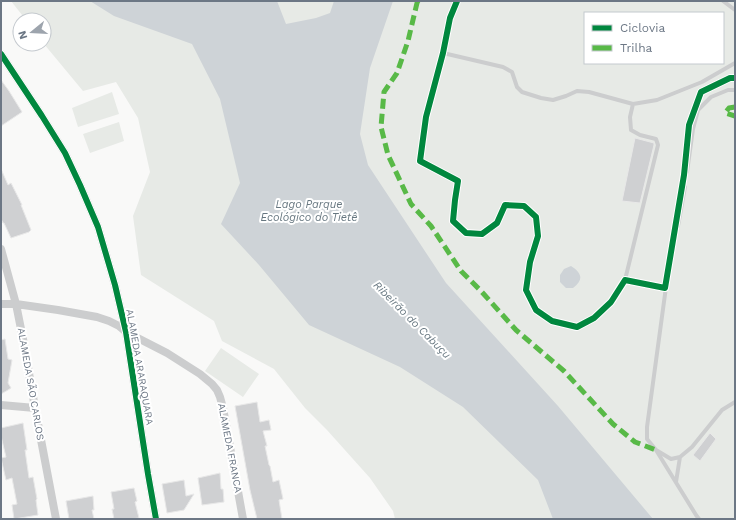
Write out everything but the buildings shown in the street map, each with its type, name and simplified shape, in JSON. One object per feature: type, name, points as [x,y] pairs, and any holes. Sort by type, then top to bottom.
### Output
[{"type":"street","name":"ALAMEDA ARARAQUARA","points":[[1,54],[42,116],[64,153],[98,227],[115,285],[126,332],[156,519]]},
{"type":"street","name":"ALAMEDA SÃO CARLOS","points":[[1,250],[16,304],[56,519]]},
{"type":"street","name":"ALAMEDA FRANCA","points":[[1,304],[16,304],[58,310],[97,317],[108,321],[126,332],[168,353],[200,374],[212,384],[217,390],[223,408],[243,519]]},
{"type":"street","points":[[1,405],[35,408]]},
{"type":"lane","points":[[457,1],[450,18],[443,53],[426,117],[420,161],[458,181],[453,221],[466,233],[482,234],[497,222],[505,205],[524,206],[536,216],[538,236],[530,262],[526,290],[536,310],[552,321],[577,327],[594,318],[611,302],[625,280],[658,145],[656,139],[640,135],[631,130],[630,117],[633,104]]},
{"type":"lane","points":[[723,1],[735,10]]},
{"type":"lane","points":[[443,53],[503,67],[512,72],[517,87],[522,92],[541,98],[553,100],[577,91],[589,92],[633,104],[657,100],[702,82],[735,63]]},
{"type":"lane","points":[[699,519],[656,450],[647,439],[647,427],[666,288],[684,175],[689,125],[701,92],[730,78],[735,78]]},
{"type":"lane","points":[[666,288],[681,212],[693,128],[698,110],[711,97],[728,90],[735,90]]},
{"type":"lane","points":[[625,280],[666,288]]},
{"type":"lane","points":[[656,450],[672,458],[680,457],[692,447],[722,410],[735,402]]},
{"type":"lane","points":[[676,482],[680,457]]},
{"type":"shaded area","points":[[11,1],[735,1],[735,519],[395,519],[393,511],[370,478],[305,408],[274,369],[222,341],[214,321],[141,275],[133,216],[150,172],[138,118],[116,82],[83,91],[51,52],[52,52],[52,12],[20,12]]},
{"type":"shaded area","points":[[112,92],[119,114],[78,127],[72,108]]},
{"type":"shaded area","points":[[119,122],[124,141],[90,153],[83,134]]},
{"type":"shaded area","points":[[221,348],[259,374],[243,397],[205,371]]},
{"type":"water","name":"Lago Parque Ecológico do Tietê","points":[[90,1],[277,1],[286,24],[316,18],[330,13],[334,1],[393,1],[370,68],[360,134],[368,165],[446,283],[558,406],[653,519],[553,519],[538,480],[463,407],[400,367],[309,325],[259,265],[221,224],[240,183],[220,99],[192,44],[114,16]]},
{"type":"water","points":[[571,266],[578,271],[580,279],[577,285],[573,288],[566,288],[560,282],[560,275],[564,269]]},
{"type":"marked path","points":[[418,1],[408,41],[397,73],[384,92],[381,127],[388,155],[411,204],[431,226],[461,271],[516,330],[564,371],[613,424],[635,442],[656,450]]},
{"type":"marked path","points":[[735,107],[729,108],[725,113],[735,116]]},
{"type":"cycle path","points":[[457,1],[450,18],[443,53],[426,117],[420,161],[458,181],[453,221],[466,233],[482,234],[497,223],[505,205],[524,206],[536,217],[538,236],[530,262],[526,290],[536,310],[552,321],[577,327],[594,318],[611,302],[625,280],[665,288],[684,175],[689,125],[701,92],[730,78],[735,78]]},
{"type":"cycle path","points":[[1,54],[65,153],[98,227],[115,285],[126,332],[156,519]]},
{"type":"water label","name":"Ribeirão do Cabuçu","points":[[412,320]]}]
